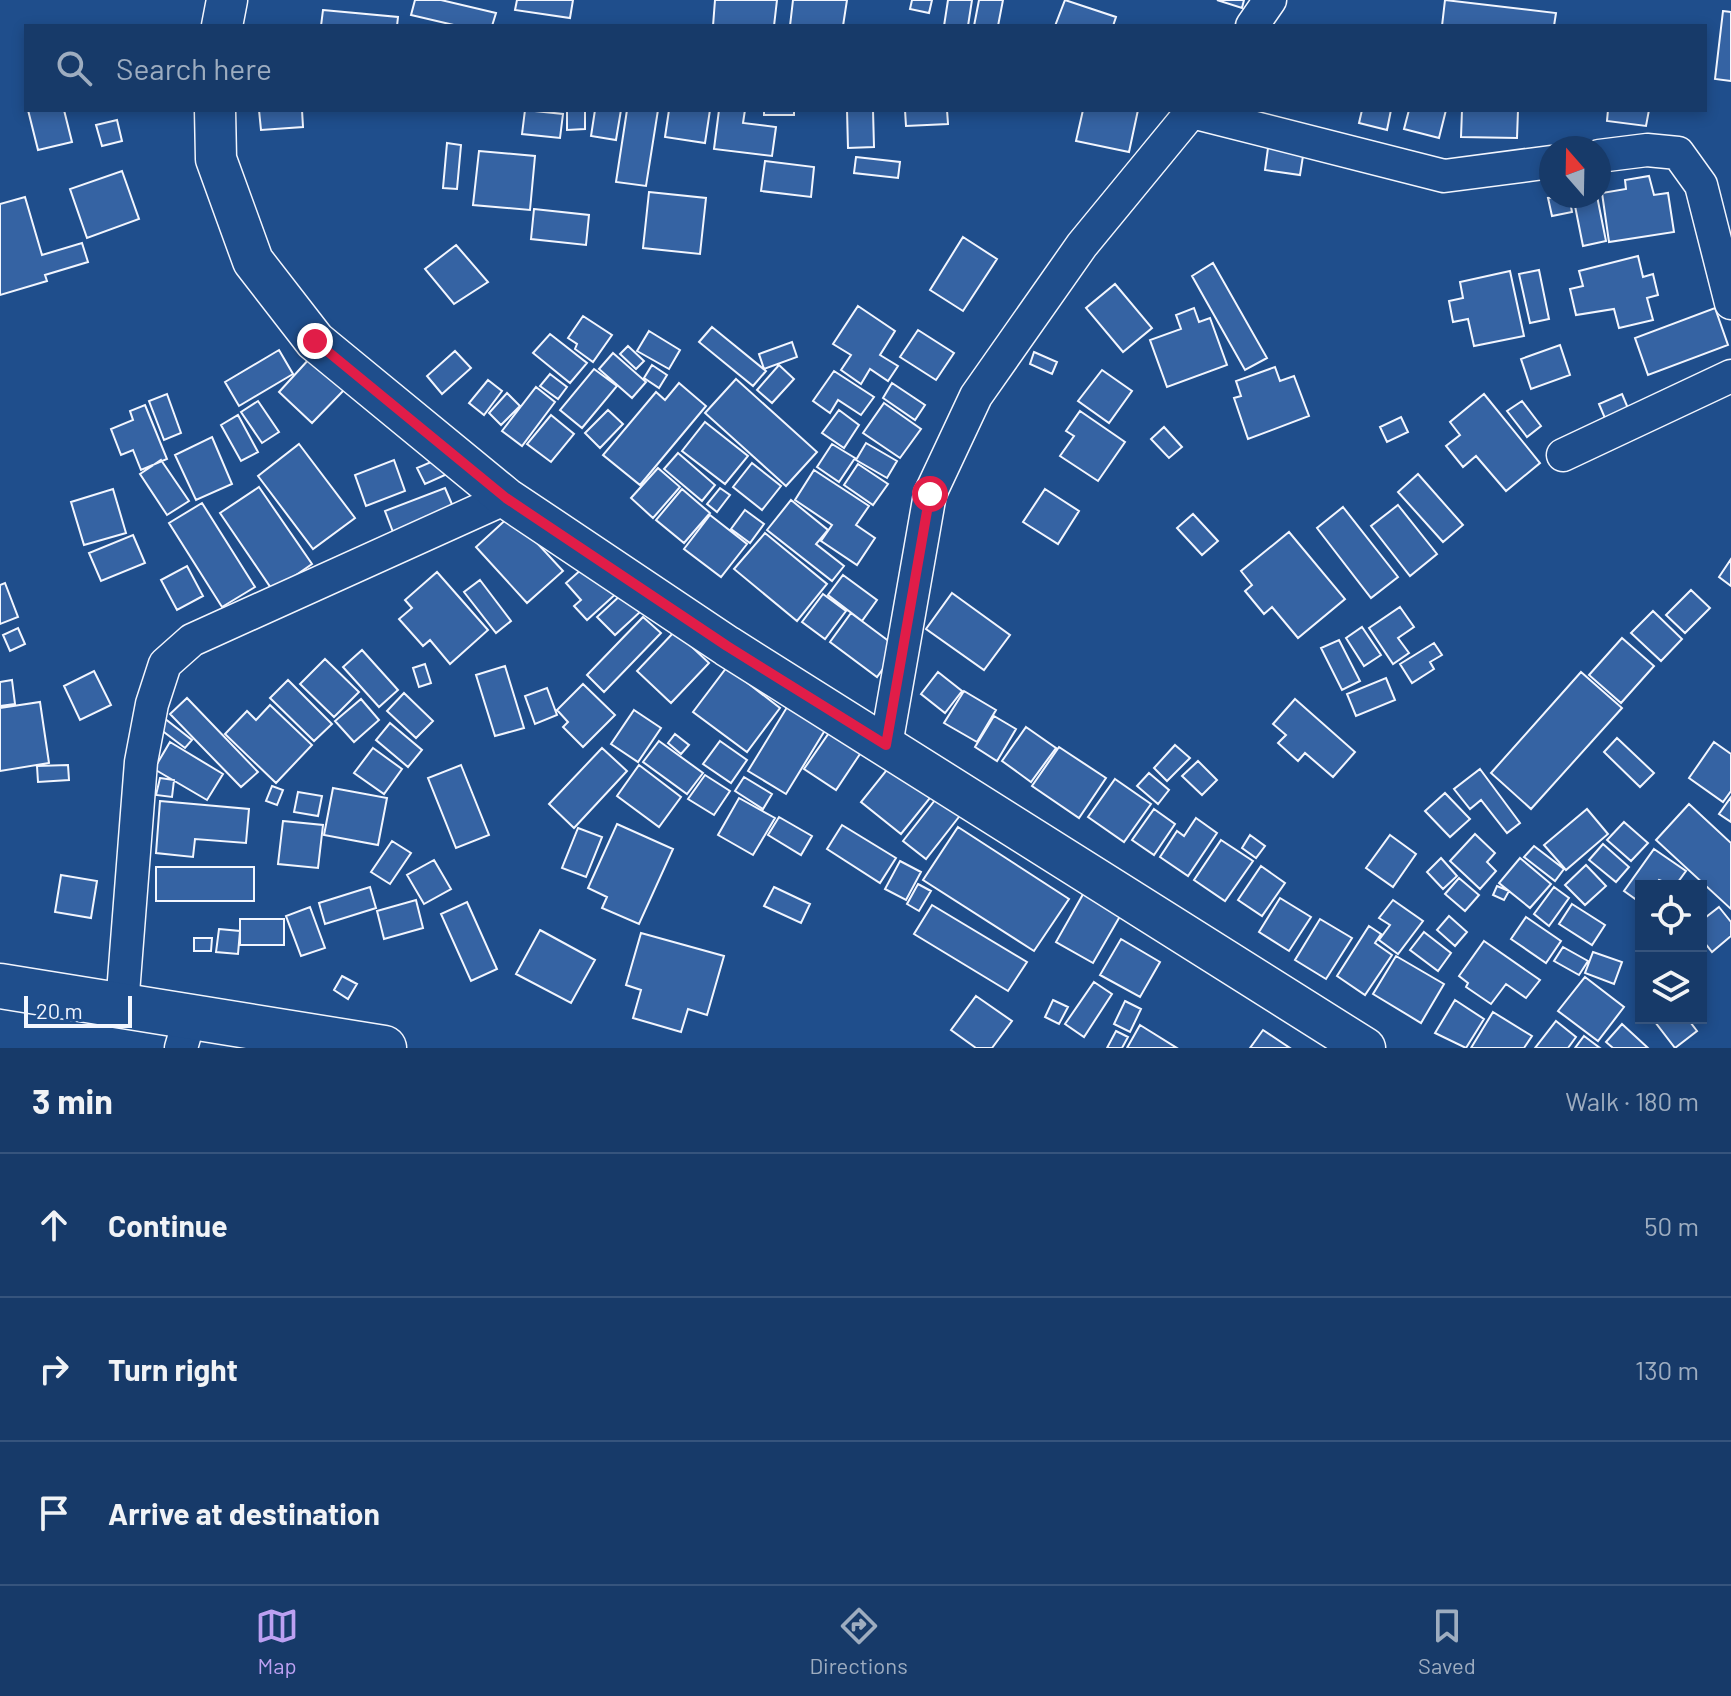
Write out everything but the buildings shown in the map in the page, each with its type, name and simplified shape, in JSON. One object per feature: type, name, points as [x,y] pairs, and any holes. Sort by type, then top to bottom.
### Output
[{"type":"main road","points":[[0,986],[122,1006],[186,1032],[384,1048]]},
{"type":"street","points":[[222,24],[227,0]]},
{"type":"street","points":[[1253,24],[1270,0]]},
{"type":"street","points":[[215,112],[216,159],[253,261],[315,341],[506,498],[727,646],[1365,1048]]},
{"type":"street","points":[[886,745],[930,494],[976,396],[1082,245],[1191,112]]},
{"type":"street","points":[[1196,112],[1444,176],[1539,164]]},
{"type":"street","points":[[1611,154],[1647,150],[1678,153],[1701,185],[1731,303]]},
{"type":"street","points":[[1563,455],[1731,376]]},
{"type":"street","points":[[122,1006],[141,762],[152,704],[165,664],[192,640],[506,498]]},
{"type":"route","points":[[315,341],[506,498],[727,646],[886,745],[930,494]]}]
